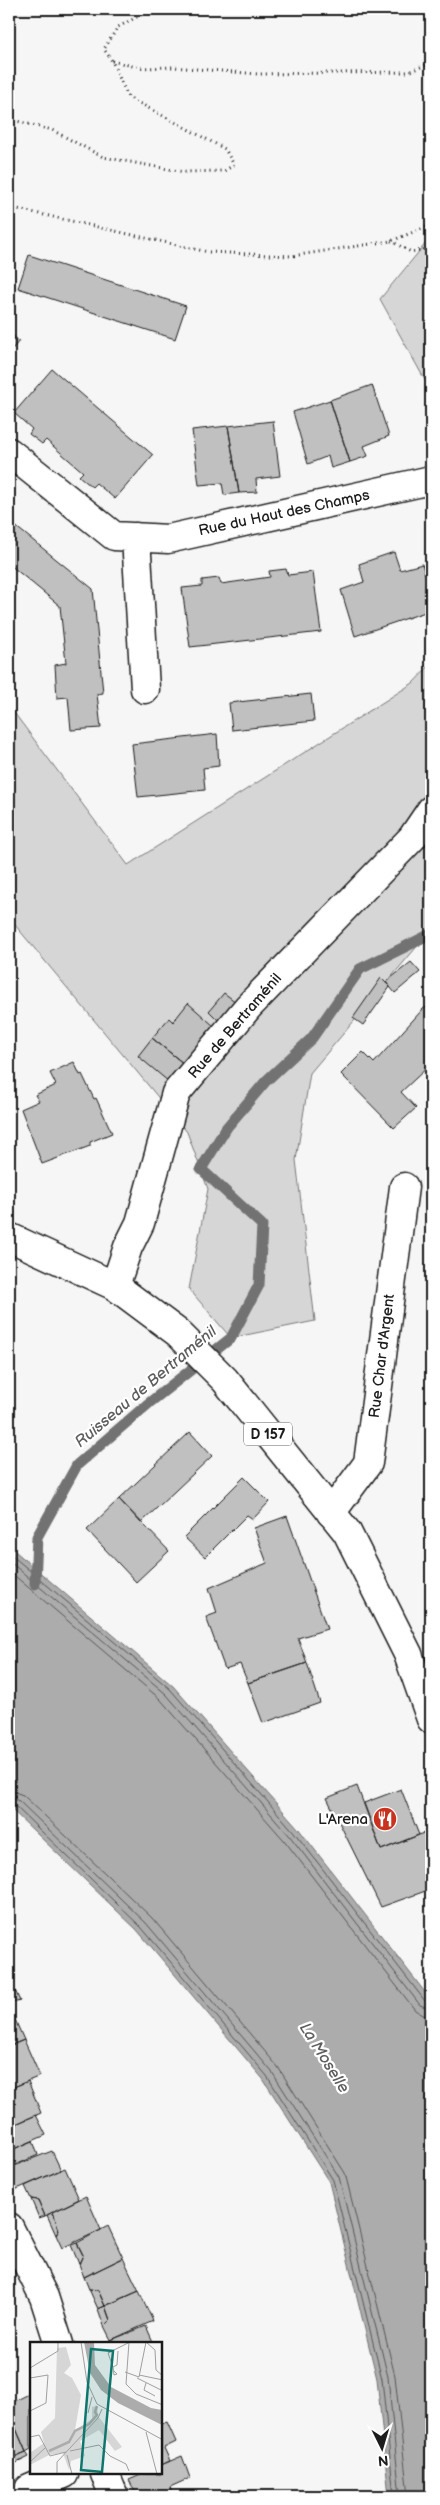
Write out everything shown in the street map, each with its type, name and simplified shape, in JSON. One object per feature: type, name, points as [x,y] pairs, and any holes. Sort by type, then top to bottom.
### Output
[{"type":"street","name":"Rue du Haut des Champs","points":[[9,452],[114,536],[168,539],[431,480]]},
{"type":"street","points":[[136,537],[146,689]]},
{"type":"street","name":"Rue de Bertraménil","points":[[115,1286],[128,1246],[140,1223],[176,1093],[248,1007],[412,838],[431,810]]},
{"type":"street","name":"Rue Char d'Argent","points":[[331,1513],[368,1463],[404,1188]]},
{"type":"street","name":"D 157","points":[[9,1237],[115,1286],[178,1333],[225,1380],[347,1532],[408,1654],[431,1719]]},
{"type":"street","points":[[9,2227],[44,2296],[58,2342]]},
{"type":"street","points":[[27,2496],[29,2489],[62,2475]]},
{"type":"street","points":[[105,2475],[114,2496]]},
{"type":"path","points":[[9,119],[52,130],[102,156],[184,172],[224,171],[234,165],[225,149],[128,97],[112,61],[104,49],[118,27],[152,9]]},
{"type":"path","points":[[112,61],[141,68],[172,67],[258,74],[408,72],[431,64]]},
{"type":"path","points":[[9,207],[208,252],[292,256],[391,241],[431,225]]},
{"type":"path","points":[[391,241],[412,252],[431,248]]},
{"type":"shaded area","points":[[431,237],[431,391],[380,299]]},
{"type":"shaded area","points":[[431,664],[431,930],[310,1073],[296,1160],[315,1321],[231,1338],[189,1289],[208,1189],[187,1132],[15,925],[9,921],[9,706],[128,865],[413,683]]},
{"type":"water","name":"La Moselle","points":[[9,1546],[173,1686],[298,1828],[431,2000],[431,2496],[389,2496],[377,2379],[329,2182],[263,2079],[137,1930],[9,1807]]},
{"type":"building","points":[[29,255],[186,306],[175,339],[18,288]]},
{"type":"building","points":[[9,332],[19,341],[9,353]]},
{"type":"building","points":[[52,369],[153,455],[115,499],[96,483],[92,487],[79,476],[83,472],[46,440],[42,444],[29,434],[32,429],[14,413]]},
{"type":"building","points":[[372,385],[389,436],[364,446],[368,456],[350,462],[330,400]]},
{"type":"building","points":[[330,400],[350,462],[331,468],[328,456],[308,464],[293,412]]},
{"type":"building","points":[[273,421],[280,476],[256,479],[257,492],[239,493],[228,426]]},
{"type":"building","points":[[228,426],[239,493],[224,495],[222,483],[199,485],[192,430]]},
{"type":"building","points":[[9,521],[93,589],[103,693],[97,694],[101,728],[71,730],[68,697],[57,698],[55,665],[66,663],[60,606],[9,564]]},
{"type":"building","points":[[394,552],[400,570],[422,564],[431,593],[431,610],[355,636],[341,590],[364,582],[359,564]]},
{"type":"building","points":[[286,569],[288,575],[313,572],[321,632],[190,647],[182,588],[202,586],[202,580],[219,578],[221,584],[270,577],[269,571]]},
{"type":"building","points":[[311,694],[314,721],[232,730],[229,703]]},
{"type":"building","points":[[217,734],[219,766],[203,768],[205,790],[138,797],[132,744]]},
{"type":"building","points":[[411,962],[420,972],[395,993],[386,982]]},
{"type":"building","points":[[381,978],[390,987],[363,1025],[353,1018]]},
{"type":"building","points":[[224,993],[236,1002],[219,1021],[209,1011]]},
{"type":"building","points":[[188,1003],[215,1027],[184,1064],[152,1038],[169,1018],[173,1022]]},
{"type":"building","points":[[431,1004],[431,1064],[401,1092],[416,1108],[394,1128],[341,1074],[363,1052],[374,1063],[423,1009]]},
{"type":"building","points":[[152,1038],[184,1064],[169,1082],[138,1056]]},
{"type":"building","points":[[74,1062],[94,1099],[96,1098],[112,1133],[90,1142],[90,1146],[42,1164],[21,1109],[39,1101],[35,1095],[56,1085],[50,1073]]},
{"type":"building","points":[[190,1432],[212,1456],[141,1523],[119,1499]]},
{"type":"building","points":[[244,1477],[269,1502],[253,1519],[247,1515],[205,1557],[184,1537]]},
{"type":"building","points":[[119,1499],[169,1551],[136,1582],[87,1530]]},
{"type":"building","points":[[287,1516],[327,1629],[298,1638],[307,1663],[248,1683],[240,1664],[225,1669],[206,1617],[217,1613],[209,1588],[267,1563],[254,1528]]},
{"type":"building","points":[[307,1663],[320,1703],[263,1723],[248,1683]]},
{"type":"building","points":[[357,1786],[381,1850],[431,1830],[431,1889],[381,1907],[327,1798]]},
{"type":"building","points":[[401,1789],[419,1835],[381,1850],[364,1803]]},
{"type":"building","points":[[9,1978],[20,2001],[9,2004]]},
{"type":"building","points":[[9,2006],[24,2040],[9,2046]]},
{"type":"building","points":[[24,2040],[40,2076],[9,2089],[9,2046]]},
{"type":"building","points":[[28,2081],[41,2113],[9,2127],[9,2089]]},
{"type":"building","points":[[36,2115],[46,2135],[9,2151],[9,2127]]},
{"type":"building","points":[[33,2141],[38,2155],[9,2168],[9,2151]]},
{"type":"building","points":[[52,2151],[61,2170],[10,2192],[9,2168]]},
{"type":"building","points":[[65,2168],[79,2199],[45,2216],[38,2200],[31,2199],[25,2186]]},
{"type":"building","points":[[86,2196],[101,2230],[62,2248],[56,2235],[59,2230],[53,2212]]},
{"type":"building","points":[[31,2199],[38,2200],[45,2216],[39,2218]]},
{"type":"building","points":[[53,2212],[59,2230],[56,2235],[47,2215]]},
{"type":"building","points":[[108,2226],[123,2258],[84,2277],[79,2264],[83,2255],[77,2243]]},
{"type":"building","points":[[77,2243],[83,2255],[79,2264],[71,2245]]},
{"type":"building","points":[[123,2258],[139,2291],[105,2306],[98,2290],[89,2289],[84,2277]]},
{"type":"building","points":[[89,2289],[98,2290],[105,2306],[98,2309]]},
{"type":"building","points":[[139,2291],[153,2321],[111,2340],[104,2326],[110,2320],[105,2306]]},
{"type":"building","points":[[105,2306],[110,2320],[104,2326],[98,2309]]},
{"type":"building","points":[[146,2326],[153,2342],[108,2342]]},
{"type":"building","points":[[30,2394],[30,2450],[26,2452],[11,2417],[9,2404]]},
{"type":"building","points":[[11,2417],[26,2452],[14,2457],[9,2467],[9,2418]]},
{"type":"building","points":[[167,2422],[176,2442],[164,2448],[170,2461],[162,2465],[162,2424]]},
{"type":"building","points":[[26,2452],[29,2457],[10,2466],[14,2457]]},
{"type":"building","points":[[182,2456],[190,2478],[170,2487],[173,2496],[137,2496],[129,2480],[141,2475],[162,2475],[162,2465]]},
{"type":"waterway","name":"Ruisseau de Bertraménil","points":[[35,1584],[37,1537],[77,1465],[149,1403],[231,1338],[259,1285],[262,1225],[201,1169],[227,1127],[266,1081],[312,1038],[360,969],[431,934]]},
{"type":"place","name":"L'Arena","points":[[385,1819]]}]
